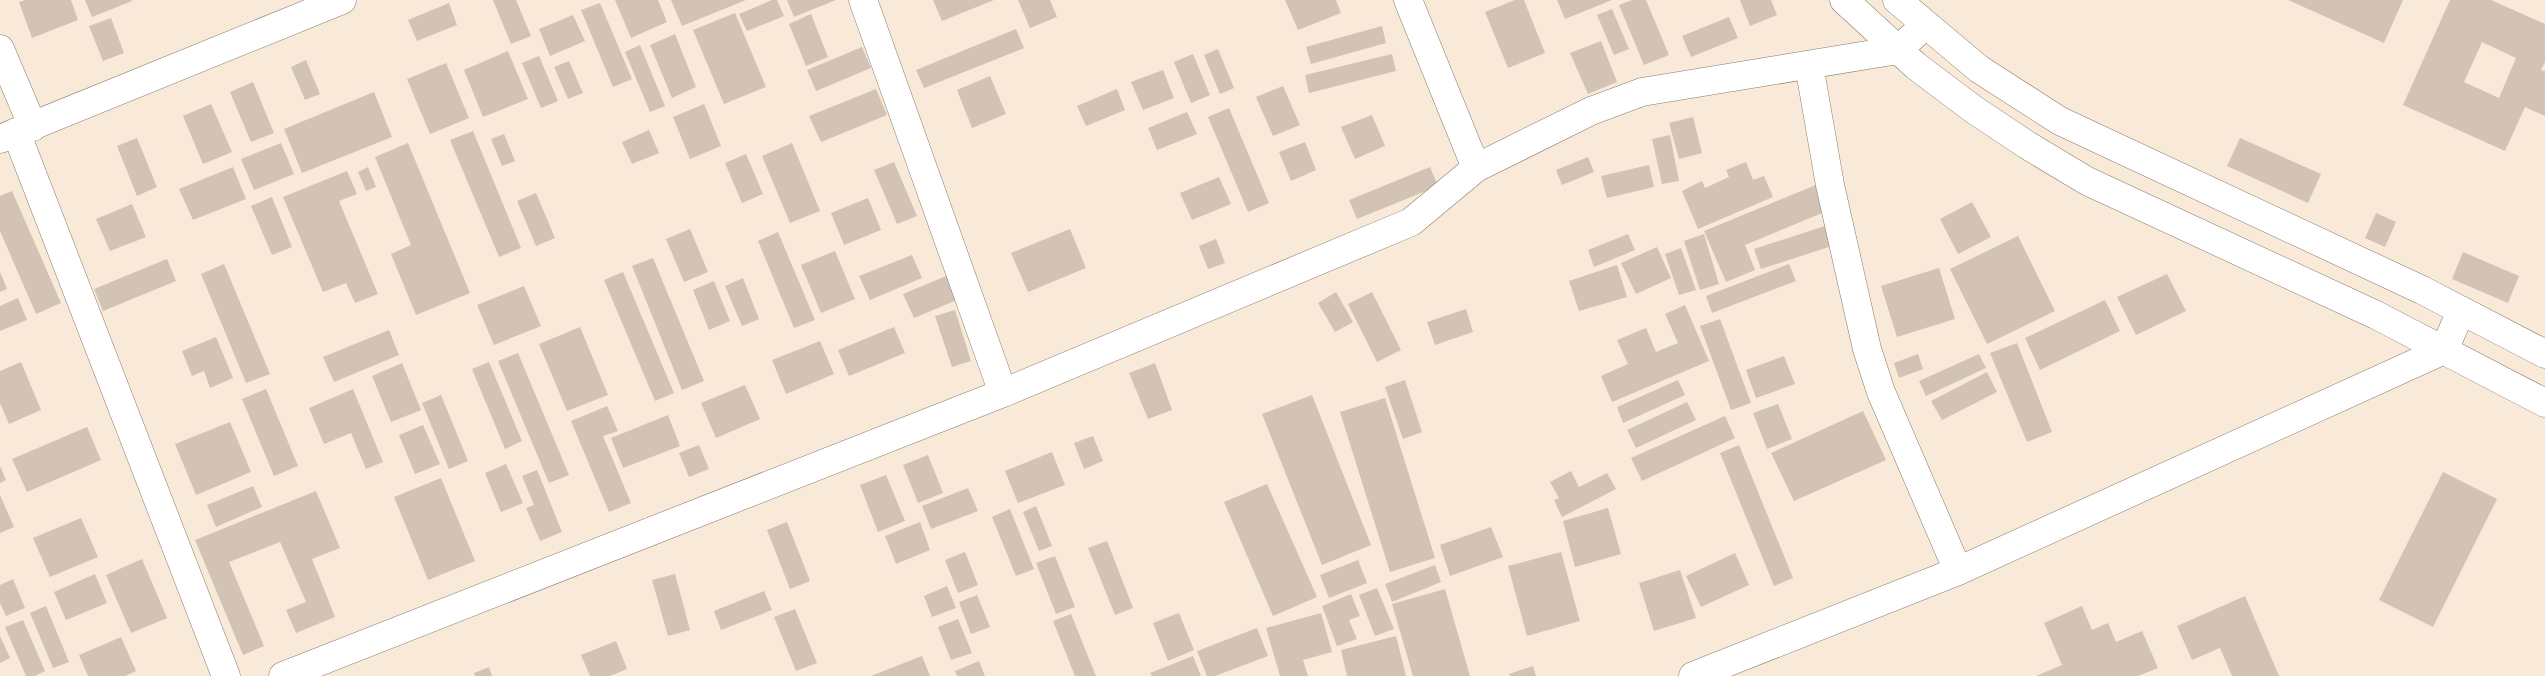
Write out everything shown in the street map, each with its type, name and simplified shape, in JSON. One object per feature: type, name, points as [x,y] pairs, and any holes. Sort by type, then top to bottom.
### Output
[{"type":"street","points":[[16,133],[342,0]]},
{"type":"street","points":[[863,0],[1003,393]]},
{"type":"street","points":[[1408,0],[1476,168]]},
{"type":"street","points":[[1844,0],[1898,50],[1973,109],[2027,145],[2087,181],[2376,315],[2545,403]]},
{"type":"street","points":[[1897,0],[1979,69],[2060,121],[2422,290],[2545,354]]},
{"type":"street","points":[[283,676],[1003,393],[1411,222],[1476,168],[1591,111],[1642,92],[1898,50],[1925,25]]},
{"type":"street","points":[[0,49],[16,133],[226,676]]},
{"type":"street","points":[[1809,64],[1830,184],[1867,349],[1881,392],[1958,571]]},
{"type":"street","points":[[1693,676],[1958,571],[2444,350],[2461,311]]},
{"type":"building","points":[[25,0],[71,0],[78,20],[32,38],[19,2]]},
{"type":"building","points":[[85,0],[132,0],[132,1],[92,17]]},
{"type":"building","points":[[493,0],[516,0],[531,36],[511,44]]},
{"type":"building","points":[[615,0],[658,0],[667,22],[631,38]]},
{"type":"building","points":[[671,0],[746,0],[682,26]]},
{"type":"building","points":[[772,0],[777,0],[784,16],[747,31],[739,14]]},
{"type":"building","points":[[787,0],[836,0],[794,17]]},
{"type":"building","points":[[933,0],[994,0],[942,21]]},
{"type":"building","points":[[1018,0],[1050,0],[1057,17],[1030,28]]},
{"type":"building","points":[[1285,0],[1336,0],[1341,13],[1298,30]]},
{"type":"building","points":[[1515,0],[1524,0],[1545,53],[1508,68],[1485,12]]},
{"type":"building","points":[[1557,0],[1612,0],[1565,19]]},
{"type":"building","points":[[1632,0],[1646,0],[1669,55],[1644,65],[1619,5]]},
{"type":"building","points":[[1740,0],[1771,0],[1777,15],[1750,26]]},
{"type":"building","points":[[2288,0],[2403,0],[2384,43]]},
{"type":"building","points":[[2450,0],[2491,0],[2545,24],[2545,62],[2541,70],[2545,71],[2545,116],[2525,107],[2505,151],[2403,105]],"holes":[[[2482,42],[2516,58],[2499,98],[2464,82]]]},
{"type":"building","points":[[449,3],[457,25],[417,41],[408,20]]},
{"type":"building","points":[[600,3],[632,79],[613,87],[581,10]]},
{"type":"building","points":[[1612,9],[1629,49],[1614,55],[1597,15]]},
{"type":"building","points":[[735,13],[766,87],[724,104],[693,30]]},
{"type":"building","points":[[811,14],[828,57],[806,66],[789,24]]},
{"type":"building","points":[[573,15],[585,41],[550,56],[539,29]]},
{"type":"building","points":[[1729,17],[1738,38],[1691,57],[1682,36]]},
{"type":"building","points":[[111,18],[124,53],[103,61],[89,26]]},
{"type":"building","points":[[1382,26],[1386,43],[1311,64],[1306,47]]},
{"type":"building","points":[[1016,29],[1024,48],[924,88],[916,70]]},
{"type":"building","points":[[675,34],[696,87],[672,98],[650,45]]},
{"type":"building","points":[[1601,41],[1617,82],[1588,94],[1570,53]]},
{"type":"building","points":[[640,45],[665,106],[650,112],[625,52]]},
{"type":"building","points":[[862,47],[871,68],[816,91],[807,70]]},
{"type":"building","points":[[1218,49],[1234,88],[1220,94],[1204,55]]},
{"type":"building","points":[[508,51],[528,99],[483,117],[464,70]]},
{"type":"building","points":[[1193,54],[1210,95],[1191,103],[1174,62]]},
{"type":"building","points":[[1392,54],[1396,71],[1309,93],[1305,75]]},
{"type":"building","points":[[539,56],[558,101],[541,108],[522,63]]},
{"type":"building","points":[[306,60],[320,94],[305,100],[291,67]]},
{"type":"building","points":[[569,61],[583,93],[568,99],[554,67]]},
{"type":"building","points":[[446,63],[469,118],[430,134],[407,79]]},
{"type":"building","points":[[1163,70],[1174,98],[1143,110],[1131,82]]},
{"type":"building","points":[[990,76],[1006,114],[972,128],[957,90]]},
{"type":"building","points":[[253,82],[274,133],[251,142],[230,92]]},
{"type":"building","points":[[1283,86],[1300,125],[1273,136],[1256,97]]},
{"type":"building","points":[[876,89],[887,115],[821,142],[809,116]]},
{"type":"building","points":[[1117,89],[1125,110],[1086,126],[1077,106]]},
{"type":"building","points":[[374,92],[392,137],[302,173],[284,129]]},
{"type":"building","points":[[211,104],[232,152],[203,164],[183,116]]},
{"type":"building","points":[[704,104],[721,146],[690,159],[673,117]]},
{"type":"building","points":[[1229,108],[1269,203],[1248,212],[1208,117]]},
{"type":"building","points":[[1187,112],[1197,134],[1157,150],[1148,128]]},
{"type":"building","points":[[1372,115],[1385,146],[1355,159],[1341,127]]},
{"type":"building","points":[[1693,117],[1702,153],[1679,159],[1669,123]]},
{"type":"building","points":[[649,130],[659,153],[632,164],[622,142]]},
{"type":"building","points":[[473,131],[521,248],[499,257],[450,140]]},
{"type":"building","points":[[504,134],[515,161],[502,166],[491,139]]},
{"type":"building","points":[[1670,135],[1679,181],[1662,184],[1652,139]]},
{"type":"building","points":[[137,138],[157,187],[137,196],[117,146]]},
{"type":"building","points":[[2240,138],[2321,174],[2308,203],[2227,166]]},
{"type":"building","points":[[1305,142],[1316,170],[1291,181],[1279,152]]},
{"type":"building","points":[[281,143],[294,174],[254,190],[241,159]]},
{"type":"building","points":[[408,143],[470,293],[416,315],[391,254],[411,245],[375,157]]},
{"type":"building","points":[[792,143],[820,211],[790,223],[762,156]]},
{"type":"building","points":[[746,154],[763,194],[742,203],[725,163]]},
{"type":"building","points":[[1588,157],[1594,172],[1562,185],[1556,170]]},
{"type":"building","points":[[894,162],[917,216],[897,224],[874,170]]},
{"type":"building","points":[[1746,162],[1753,180],[1764,176],[1773,197],[1698,229],[1682,191],[1702,181],[1705,188],[1729,177],[1726,170]]},
{"type":"building","points":[[1649,165],[1654,187],[1607,198],[1601,176]]},
{"type":"building","points":[[233,167],[246,199],[193,220],[179,189]]},
{"type":"building","points":[[368,167],[376,187],[366,191],[358,172]]},
{"type":"building","points":[[1430,167],[1438,186],[1357,219],[1349,200]]},
{"type":"building","points":[[347,171],[357,194],[339,201],[378,294],[355,303],[346,283],[323,292],[283,197]]},
{"type":"building","points":[[1219,177],[1231,204],[1192,220],[1180,193]]},
{"type":"building","points":[[1816,185],[1827,211],[1745,245],[1755,270],[1726,282],[1704,231]]},
{"type":"building","points":[[12,191],[61,303],[36,314],[0,231],[0,196]]},
{"type":"building","points":[[536,193],[555,238],[536,246],[517,201]]},
{"type":"building","points":[[272,197],[292,247],[272,255],[251,206]]},
{"type":"building","points":[[868,198],[881,230],[844,245],[831,213]]},
{"type":"building","points":[[1972,202],[1991,237],[1958,254],[1940,219]]},
{"type":"building","points":[[132,204],[146,237],[110,251],[96,219]]},
{"type":"building","points":[[2376,213],[2396,222],[2385,247],[2365,238]]},
{"type":"building","points":[[1831,224],[1838,244],[1761,269],[1754,249]]},
{"type":"building","points":[[690,229],[708,272],[684,282],[666,239]]},
{"type":"building","points":[[1070,229],[1086,268],[1028,292],[1011,253]]},
{"type":"building","points":[[778,232],[815,320],[794,328],[758,241]]},
{"type":"building","points":[[1628,234],[1635,250],[1594,267],[1588,250]]},
{"type":"building","points":[[1704,234],[1719,284],[1700,290],[1684,241]]},
{"type":"building","points":[[2018,236],[2055,311],[1987,344],[1950,269]]},
{"type":"building","points":[[1216,239],[1225,263],[1208,269],[1199,246]]},
{"type":"building","points":[[1657,247],[1671,278],[1636,294],[1621,263]]},
{"type":"building","points":[[1681,248],[1696,290],[1679,295],[1665,254]]},
{"type":"building","points":[[835,251],[855,299],[821,313],[801,265]]},
{"type":"building","points":[[2463,252],[2519,276],[2508,303],[2452,279]]},
{"type":"building","points":[[912,255],[922,278],[870,300],[859,276]]},
{"type":"building","points":[[653,258],[704,381],[682,390],[632,266]]},
{"type":"building","points":[[167,259],[176,281],[103,311],[94,289]]},
{"type":"building","points":[[224,264],[270,374],[246,383],[201,274]]},
{"type":"building","points":[[1789,264],[1796,281],[1712,313],[1706,296]]},
{"type":"building","points":[[1617,265],[1627,297],[1579,311],[1569,281]]},
{"type":"building","points":[[1939,268],[1955,319],[1897,337],[1881,286]]},
{"type":"building","points":[[0,272],[7,289],[0,292]]},
{"type":"building","points":[[623,272],[674,393],[655,401],[604,280]]},
{"type":"building","points":[[2167,274],[2186,311],[2136,335],[2117,297]]},
{"type":"building","points":[[946,276],[957,300],[914,318],[903,294]]},
{"type":"building","points":[[743,278],[759,319],[742,326],[725,286]]},
{"type":"building","points":[[714,281],[730,321],[709,330],[693,290]]},
{"type":"building","points":[[524,286],[541,326],[494,345],[477,305]]},
{"type":"building","points":[[1336,292],[1353,322],[1335,332],[1318,303]]},
{"type":"building","points":[[1372,292],[1401,350],[1377,362],[1348,304]]},
{"type":"building","points":[[18,298],[27,320],[0,331],[0,306]]},
{"type":"building","points":[[2105,300],[2120,331],[2040,370],[2025,338]]},
{"type":"building","points":[[1685,305],[1709,361],[1612,402],[1601,376],[1628,364],[1617,340],[1646,328],[1656,352],[1678,343],[1665,314]]},
{"type":"building","points":[[1466,309],[1473,332],[1435,345],[1427,322]]},
{"type":"building","points":[[955,310],[971,361],[952,367],[935,316]]},
{"type":"building","points":[[1720,319],[1751,403],[1731,410],[1700,326]]},
{"type":"building","points":[[580,327],[608,395],[567,411],[539,344]]},
{"type":"building","points":[[894,327],[905,353],[849,376],[838,350]]},
{"type":"building","points":[[389,330],[399,355],[334,382],[323,357]]},
{"type":"building","points":[[216,337],[233,378],[210,388],[204,371],[192,376],[182,351]]},
{"type":"building","points":[[820,341],[834,374],[786,394],[772,360]]},
{"type":"building","points":[[2017,343],[2052,432],[2027,442],[1990,353]]},
{"type":"building","points":[[518,353],[569,475],[549,483],[498,361]]},
{"type":"building","points":[[1918,354],[1923,369],[1899,378],[1894,363]]},
{"type":"building","points":[[1979,354],[1986,368],[1926,396],[1919,381]]},
{"type":"building","points":[[1784,356],[1795,384],[1756,398],[1746,370]]},
{"type":"building","points":[[21,362],[41,410],[9,424],[0,403],[0,371]]},
{"type":"building","points":[[489,362],[522,441],[505,449],[472,369]]},
{"type":"building","points":[[402,363],[421,410],[391,422],[372,376]]},
{"type":"building","points":[[1155,363],[1172,410],[1148,419],[1129,373]]},
{"type":"building","points":[[1987,372],[1997,392],[1942,420],[1931,401]]},
{"type":"building","points":[[1405,380],[1422,432],[1403,439],[1385,387]]},
{"type":"building","points":[[1678,380],[1685,395],[1623,423],[1617,407]]},
{"type":"building","points":[[745,385],[760,419],[716,438],[701,403]]},
{"type":"building","points":[[266,389],[298,466],[274,476],[242,399]]},
{"type":"building","points":[[353,389],[383,462],[366,469],[351,433],[324,444],[309,408]]},
{"type":"building","points":[[441,395],[468,461],[449,469],[422,403]]},
{"type":"building","points":[[1312,395],[1371,545],[1322,565],[1262,414]]},
{"type":"building","points":[[1385,398],[1435,558],[1390,572],[1340,412]]},
{"type":"building","points":[[1687,402],[1696,420],[1636,448],[1627,430]]},
{"type":"building","points":[[1778,404],[1792,439],[1767,449],[1753,413]]},
{"type":"building","points":[[607,406],[618,431],[603,436],[631,503],[609,512],[571,421]]},
{"type":"building","points":[[1863,411],[1886,460],[1794,501],[1771,453]]},
{"type":"building","points":[[668,415],[680,446],[623,468],[611,438]]},
{"type":"building","points":[[1725,416],[1735,438],[1642,481],[1631,458]]},
{"type":"building","points":[[230,422],[251,472],[196,495],[175,444]]},
{"type":"building","points":[[423,425],[440,464],[415,474],[399,435]]},
{"type":"building","points":[[87,427],[101,460],[27,492],[12,459]]},
{"type":"building","points":[[1093,436],[1103,461],[1084,469],[1074,443]]},
{"type":"building","points":[[699,445],[709,469],[689,477],[679,453]]},
{"type":"building","points":[[1739,445],[1793,578],[1774,586],[1720,453]]},
{"type":"building","points":[[1052,452],[1065,485],[1018,503],[1005,471]]},
{"type":"building","points":[[928,455],[943,493],[918,503],[903,465]]},
{"type":"building","points":[[506,464],[523,503],[501,512],[485,473]]},
{"type":"building","points":[[0,466],[6,480],[0,483]]},
{"type":"building","points":[[537,470],[562,532],[540,541],[526,508],[534,505],[522,476]]},
{"type":"building","points":[[1571,471],[1579,487],[1607,473],[1616,489],[1562,517],[1554,500],[1559,498],[1550,482]]},
{"type":"building","points":[[2443,472],[2497,499],[2433,627],[2379,600]]},
{"type":"building","points":[[886,475],[905,521],[878,532],[860,485]]},
{"type":"building","points":[[441,478],[475,561],[428,580],[394,497]]},
{"type":"building","points":[[1267,484],[1317,597],[1273,616],[1224,502]]},
{"type":"building","points":[[253,486],[262,507],[216,527],[207,505]]},
{"type":"building","points":[[968,488],[978,511],[931,529],[922,506]]},
{"type":"building","points":[[316,491],[340,548],[312,559],[335,617],[296,633],[286,610],[306,602],[280,542],[229,562],[264,646],[243,655],[195,540]]},
{"type":"building","points":[[0,495],[14,527],[0,533]]},
{"type":"building","points":[[1036,506],[1052,546],[1039,551],[1023,512]]},
{"type":"building","points":[[1608,508],[1621,554],[1575,567],[1563,521]]},
{"type":"building","points":[[1010,509],[1034,569],[1016,576],[992,517]]},
{"type":"building","points":[[81,518],[98,557],[50,577],[33,538]]},
{"type":"building","points":[[787,522],[810,581],[790,589],[767,530]]},
{"type":"building","points":[[920,522],[930,550],[896,564],[885,536]]},
{"type":"building","points":[[1491,527],[1503,557],[1450,576],[1440,545]]},
{"type":"building","points":[[1107,541],[1133,608],[1115,615],[1088,548]]},
{"type":"building","points":[[965,552],[978,585],[958,593],[945,560]]},
{"type":"building","points":[[1561,552],[1580,621],[1527,636],[1508,566]]},
{"type":"building","points":[[1735,553],[1749,585],[1701,607],[1686,576]]},
{"type":"building","points":[[1055,556],[1075,607],[1056,614],[1036,563]]},
{"type":"building","points":[[142,559],[167,618],[131,633],[106,575]]},
{"type":"building","points":[[1358,560],[1367,583],[1329,598],[1320,575]]},
{"type":"building","points":[[1435,565],[1441,582],[1392,602],[1385,584]]},
{"type":"building","points":[[1680,570],[1696,618],[1654,631],[1639,583]]},
{"type":"building","points":[[95,574],[107,603],[66,620],[54,592]]},
{"type":"building","points":[[675,574],[690,630],[668,636],[652,580]]},
{"type":"building","points":[[13,579],[25,608],[6,616],[0,603],[0,585]]},
{"type":"building","points":[[947,586],[956,608],[932,617],[924,596]]},
{"type":"building","points":[[1377,588],[1394,629],[1375,636],[1359,595]]},
{"type":"building","points":[[1445,589],[1470,676],[1413,676],[1392,604]]},
{"type":"building","points":[[764,591],[772,610],[721,630],[714,611]]},
{"type":"building","points":[[1351,594],[1360,616],[1349,620],[1357,639],[1337,646],[1322,606]]},
{"type":"building","points":[[977,595],[990,627],[971,634],[959,602]]},
{"type":"building","points":[[2245,596],[2279,676],[2232,676],[2220,648],[2192,660],[2177,626]]},
{"type":"building","points":[[46,606],[69,662],[53,668],[30,613]]},
{"type":"building","points":[[2082,606],[2092,630],[2108,623],[2116,642],[2142,631],[2158,668],[2138,676],[2036,676],[2062,665],[2044,623]]},
{"type":"building","points":[[795,609],[817,663],[796,671],[774,617]]},
{"type":"building","points":[[1179,613],[1194,650],[1168,661],[1153,623]]},
{"type":"building","points":[[1321,613],[1332,652],[1303,660],[1308,676],[1280,676],[1266,628]]},
{"type":"building","points":[[1071,614],[1096,676],[1075,676],[1053,621]]},
{"type":"building","points":[[958,619],[972,653],[951,660],[938,627]]},
{"type":"building","points":[[23,620],[45,671],[35,676],[26,676],[5,627]]},
{"type":"building","points":[[1257,628],[1268,656],[1215,676],[1207,676],[1197,651]]},
{"type":"building","points":[[0,636],[10,658],[0,663]]},
{"type":"building","points":[[1396,636],[1406,676],[1347,676],[1341,650]]},
{"type":"building","points":[[121,637],[136,671],[125,676],[88,676],[79,655]]},
{"type":"building","points":[[616,641],[627,669],[610,676],[590,676],[581,655]]},
{"type":"building","points":[[922,656],[930,676],[871,676]]},
{"type":"building","points":[[1193,656],[1201,676],[1152,676],[1150,673]]},
{"type":"building","points":[[979,661],[985,676],[957,676],[955,671]]},
{"type":"building","points":[[1533,666],[1536,676],[1510,676],[1509,674]]},
{"type":"building","points":[[489,667],[492,676],[475,676],[474,673]]}]
